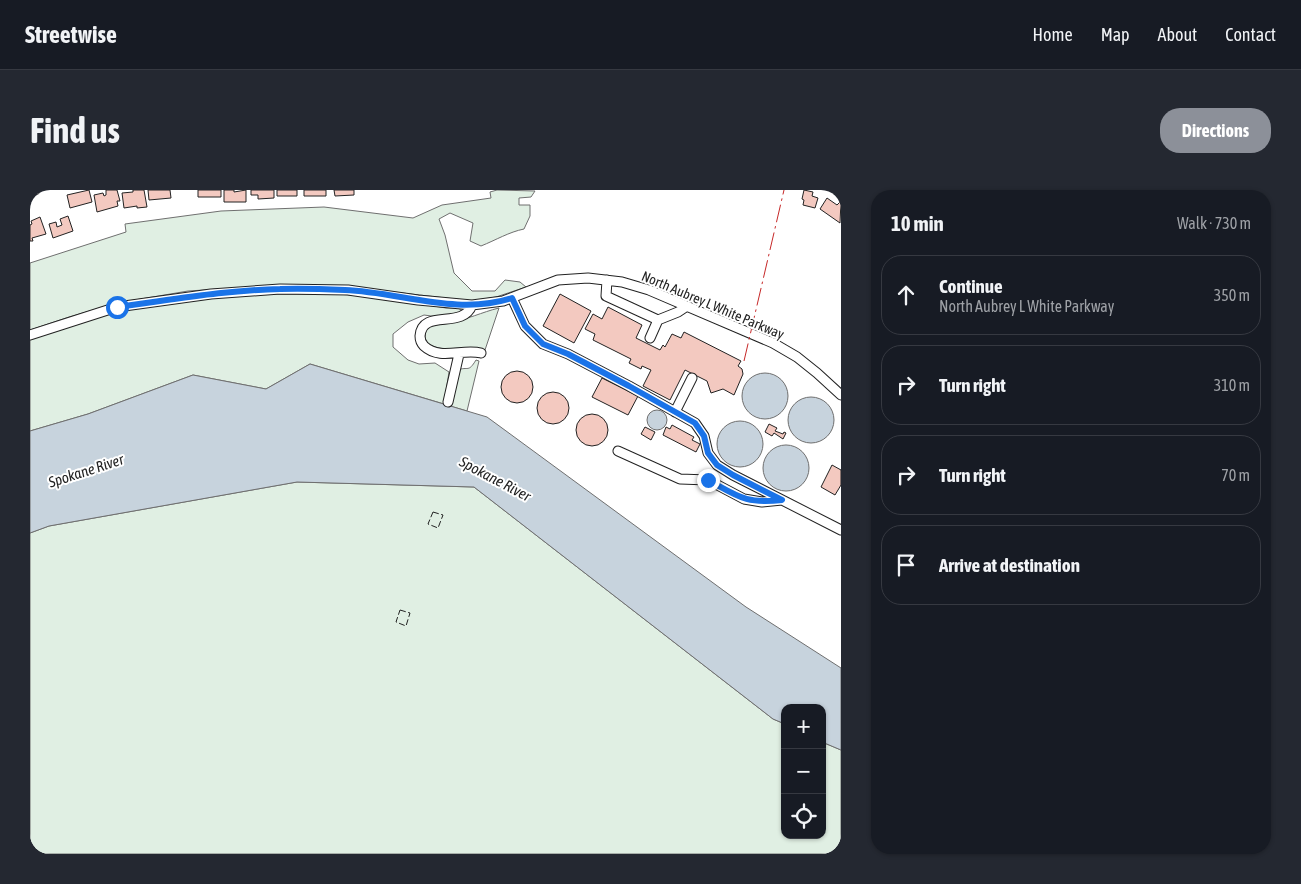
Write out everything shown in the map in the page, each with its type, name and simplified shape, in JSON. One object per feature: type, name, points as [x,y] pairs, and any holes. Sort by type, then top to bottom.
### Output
[{"type":"street","points":[[30,192],[35,190]]},
{"type":"street","name":"North Aubrey L White Parkway","points":[[30,335],[117,307],[211,294],[280,288],[348,290],[418,300],[472,305],[494,303],[512,298],[530,289],[558,280],[588,278],[622,282],[649,290],[772,343],[797,357],[841,395]]},
{"type":"street","points":[[606,280],[604,300],[658,320],[687,306]]},
{"type":"street","points":[[512,298],[525,326],[543,344],[568,354],[695,423],[704,436],[708,453],[717,465],[841,530]]},
{"type":"street","points":[[472,305],[470,312],[464,316],[433,320],[426,323],[420,336],[421,343],[428,350],[436,352],[459,354],[476,351],[481,353]]},
{"type":"street","points":[[650,338],[658,320]]},
{"type":"street","points":[[448,402],[459,354]]},
{"type":"street","points":[[675,412],[692,378]]},
{"type":"street","points":[[618,451],[680,479],[708,480],[744,500],[762,502],[782,500]]},
{"type":"green space","points":[[497,190],[535,191],[531,197],[519,198],[519,205],[530,205],[530,216],[524,229],[481,246],[470,241],[473,223],[450,213],[439,219],[454,273],[472,291],[495,291],[505,280],[520,282],[526,287],[496,297],[472,301],[341,286],[283,285],[188,291],[117,303],[30,330],[30,263],[126,232],[125,224],[221,211],[324,207],[413,218],[442,205],[491,198],[490,192]]},
{"type":"green space","points":[[260,294],[370,296],[446,308],[459,308],[462,312],[446,318],[424,315],[408,322],[393,334],[393,347],[408,360],[419,364],[435,363],[449,372],[444,404],[310,364],[266,389],[193,375],[88,414],[30,431],[30,338],[129,308],[185,300]]},
{"type":"green space","points":[[499,308],[485,350],[478,348],[438,348],[425,341],[426,331],[432,325],[462,320]]},
{"type":"green space","points":[[476,360],[479,361],[467,411],[450,406],[457,370],[470,368]]},
{"type":"green space","points":[[297,482],[474,487],[773,719],[781,722],[781,839],[826,839],[826,744],[841,750],[841,854],[30,854],[30,533],[49,526]]},
{"type":"water","name":"Spokane River","points":[[310,364],[487,417],[746,607],[841,668],[841,750],[826,744],[826,704],[781,704],[781,722],[773,719],[474,487],[297,482],[49,526],[30,533],[30,431],[88,414],[193,375],[266,389]]},
{"type":"water","points":[[760,373],[770,373],[784,383],[788,396],[784,409],[778,415],[770,419],[760,419],[746,409],[742,401],[742,391],[752,377]]},
{"type":"water","points":[[806,397],[816,397],[830,407],[834,420],[830,433],[824,439],[816,443],[806,443],[792,433],[788,425],[788,415],[798,401]]},
{"type":"water","points":[[653,410],[661,410],[667,416],[667,424],[661,430],[653,430],[647,424],[647,416]]},
{"type":"water","points":[[735,421],[745,421],[759,431],[763,444],[759,457],[753,463],[745,467],[735,467],[721,457],[717,449],[717,439],[727,425]]},
{"type":"water","points":[[786,445],[799,449],[805,455],[809,468],[805,481],[799,487],[786,491],[773,487],[767,481],[763,468],[767,455],[773,449]]},
{"type":"building","points":[[89,190],[92,202],[70,208],[67,195]]},
{"type":"building","points":[[106,190],[117,190],[120,201],[117,201],[118,206],[97,212],[94,195],[103,193],[104,196],[106,195]]},
{"type":"building","points":[[133,190],[144,190],[147,207],[124,208],[122,193],[133,192]]},
{"type":"building","points":[[148,190],[170,190],[171,198],[149,200]]},
{"type":"building","points":[[198,190],[221,190],[221,197],[198,197]]},
{"type":"building","points":[[224,190],[234,190],[234,192],[246,190],[246,202],[224,202]]},
{"type":"building","points":[[251,190],[274,190],[274,198],[258,199],[258,195],[251,195]]},
{"type":"building","points":[[277,190],[297,190],[297,196],[277,196]]},
{"type":"building","points":[[304,190],[326,190],[326,196],[304,196]]},
{"type":"building","points":[[334,190],[354,190],[354,195],[335,196]]},
{"type":"building","points":[[804,190],[813,192],[812,196],[818,198],[815,208],[803,205]]},
{"type":"building","points":[[827,198],[837,205],[841,201],[840,223],[820,209]]},
{"type":"building","points":[[68,216],[73,231],[53,238],[49,224],[56,222],[57,227],[62,225],[60,219]]},
{"type":"building","points":[[40,217],[46,234],[32,238],[33,241],[30,241],[31,221]]},
{"type":"building","points":[[560,294],[591,311],[574,343],[543,326]]},
{"type":"building","points":[[608,307],[642,325],[636,338],[660,350],[663,345],[665,347],[672,334],[681,338],[684,332],[741,361],[738,366],[742,369],[743,374],[734,395],[723,389],[711,393],[707,381],[685,370],[670,400],[643,386],[651,370],[642,366],[641,369],[629,363],[631,359],[593,340],[595,334],[585,329],[593,314],[602,319]]},
{"type":"building","points":[[517,371],[523,372],[528,376],[532,381],[532,393],[528,398],[523,402],[517,403],[511,402],[506,398],[502,393],[501,387],[502,381],[506,376],[511,372]]},
{"type":"building","points":[[602,378],[638,396],[628,415],[592,397]]},
{"type":"building","points":[[553,392],[559,393],[564,397],[568,402],[568,414],[564,419],[559,423],[553,424],[547,423],[542,419],[538,414],[537,408],[538,402],[542,397],[547,393]]},
{"type":"building","points":[[592,414],[598,415],[603,419],[607,424],[607,436],[603,441],[598,445],[592,446],[586,445],[581,441],[577,436],[576,430],[577,424],[581,419],[586,415]]},
{"type":"building","points":[[769,424],[777,428],[775,431],[783,434],[784,432],[786,433],[783,439],[774,433],[772,436],[765,432]]},
{"type":"building","points":[[672,425],[694,437],[692,440],[700,444],[696,452],[663,435],[666,427],[670,429]]},
{"type":"building","points":[[645,427],[655,432],[651,440],[641,434]]},
{"type":"building","points":[[832,465],[841,470],[841,485],[835,495],[821,487]]},
{"type":"fence","points":[[433,512],[443,515],[438,528],[428,524],[433,512]]},
{"type":"fence","points":[[400,610],[410,613],[406,626],[396,622],[400,610]]},
{"type":"power","points":[[744,361],[784,190]]},
{"type":"route","points":[[117,307],[211,294],[280,288],[348,290],[418,300],[472,305],[494,303],[512,298],[525,326],[543,344],[568,354],[695,423],[704,436],[708,453],[717,465],[782,500],[762,502],[744,500],[708,480]]}]
